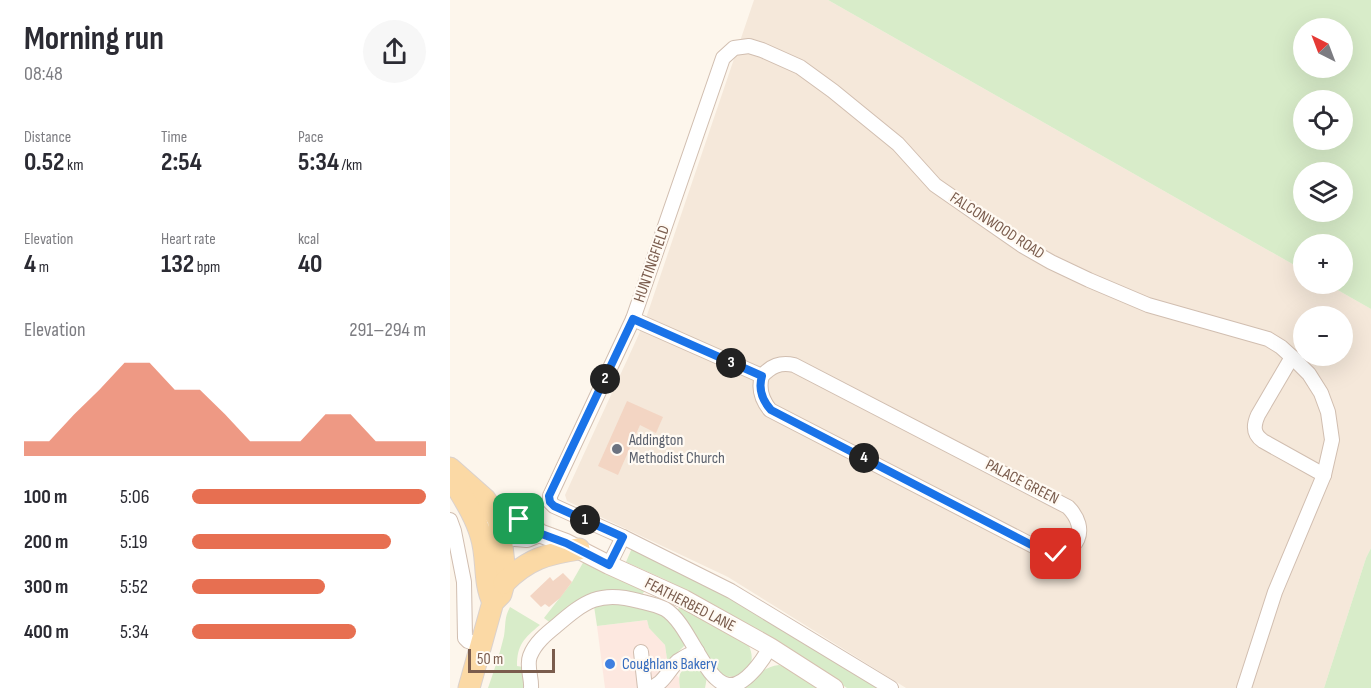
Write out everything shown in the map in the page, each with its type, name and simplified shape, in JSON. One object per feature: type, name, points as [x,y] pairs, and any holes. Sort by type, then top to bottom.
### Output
[{"type":"main road","points":[[450,468],[485,499],[489,529],[504,583]]},
{"type":"main road","points":[[450,475],[489,529],[488,592],[493,602]]},
{"type":"main road","points":[[469,688],[493,602],[501,594],[504,583],[533,560],[550,554],[579,549]]},
{"type":"street","name":"FALCONWOOD ROAD","points":[[734,48],[749,46],[800,67],[898,144],[935,185],[1023,246],[1089,280],[1140,301],[1268,339],[1281,347],[1309,374],[1321,393],[1328,412],[1332,440],[1324,475],[1275,592],[1244,688]]},
{"type":"street","name":"HUNTINGFIELD","points":[[734,48],[723,58],[633,319],[549,496],[550,502],[554,506],[623,537],[730,591],[891,688]]},
{"type":"street","points":[[633,319],[762,376]]},
{"type":"street","points":[[1292,357],[1254,422],[1254,430],[1263,441],[1324,475]]},
{"type":"street","name":"PALACE GREEN","points":[[781,363],[794,365],[1068,507],[1078,519],[1079,537],[1064,552],[1047,553],[771,410],[761,392],[759,384],[762,376],[774,365],[781,363]]},
{"type":"street","name":"FEATHERBED LANE","points":[[489,529],[514,518],[532,524],[539,533],[579,549],[684,599],[770,647],[834,688]]},
{"type":"street","points":[[450,520],[464,582],[465,638],[480,645]]},
{"type":"street","points":[[609,565],[623,537]]},
{"type":"street","points":[[531,688],[528,664],[530,656],[542,638],[573,612],[592,600],[604,597],[630,599],[663,608],[671,614],[680,623],[714,683],[731,685],[748,677],[770,647]]},
{"type":"street","points":[[641,652],[646,688],[661,682],[676,663],[697,651]]},
{"type":"shaded area","points":[[754,0],[828,0],[1293,264],[1293,294],[1345,294],[1371,309],[1371,548],[1324,688],[906,688],[728,577],[567,501],[565,495],[645,321]]},
{"type":"shaded area","points":[[647,620],[649,628],[665,645],[668,666],[679,678],[680,688],[605,688],[597,626]]},
{"type":"green space","points":[[828,0],[1371,0],[1371,309],[1345,294],[1353,294],[1353,234],[1293,234],[1293,264]]},
{"type":"green space","points":[[632,548],[729,596],[878,688],[847,688],[720,608],[626,562]]},
{"type":"green space","points":[[1371,548],[1371,688],[1324,688],[1366,558]]},
{"type":"green space","points":[[584,561],[645,590],[642,595],[619,591],[552,624],[544,618],[572,582]]},
{"type":"green space","points":[[618,601],[660,613],[668,618],[684,641],[684,646],[672,658],[668,666],[665,645],[649,628],[647,620],[597,626],[594,606]]},
{"type":"green space","points":[[510,607],[540,625],[526,638],[518,653],[517,666],[523,667],[526,688],[488,688],[501,649]]},
{"type":"green space","points":[[680,607],[748,644],[752,660],[746,671],[734,676],[719,675],[676,611]]},
{"type":"green space","points":[[779,665],[819,688],[740,688],[763,671]]},
{"type":"green space","points":[[693,666],[698,667],[707,677],[705,688],[680,688],[681,673]]},
{"type":"building","name":"Addington Methodist Church","points":[[627,401],[663,417],[656,433],[640,425],[618,475],[598,466]]},
{"type":"building","points":[[563,573],[572,582],[560,598],[549,607],[545,604],[541,607],[530,596],[550,577],[553,581]]},
{"type":"place","name":"Addington Methodist Church","points":[[617,449]]},
{"type":"place","name":"Coughlans Bakery","points":[[610,664]]},
{"type":"route","points":[[519,519],[532,524],[539,533],[566,543],[609,565],[623,537],[554,506],[549,496],[633,319],[762,376],[759,384],[761,392],[766,405],[771,410],[1047,553],[1056,554]]}]
